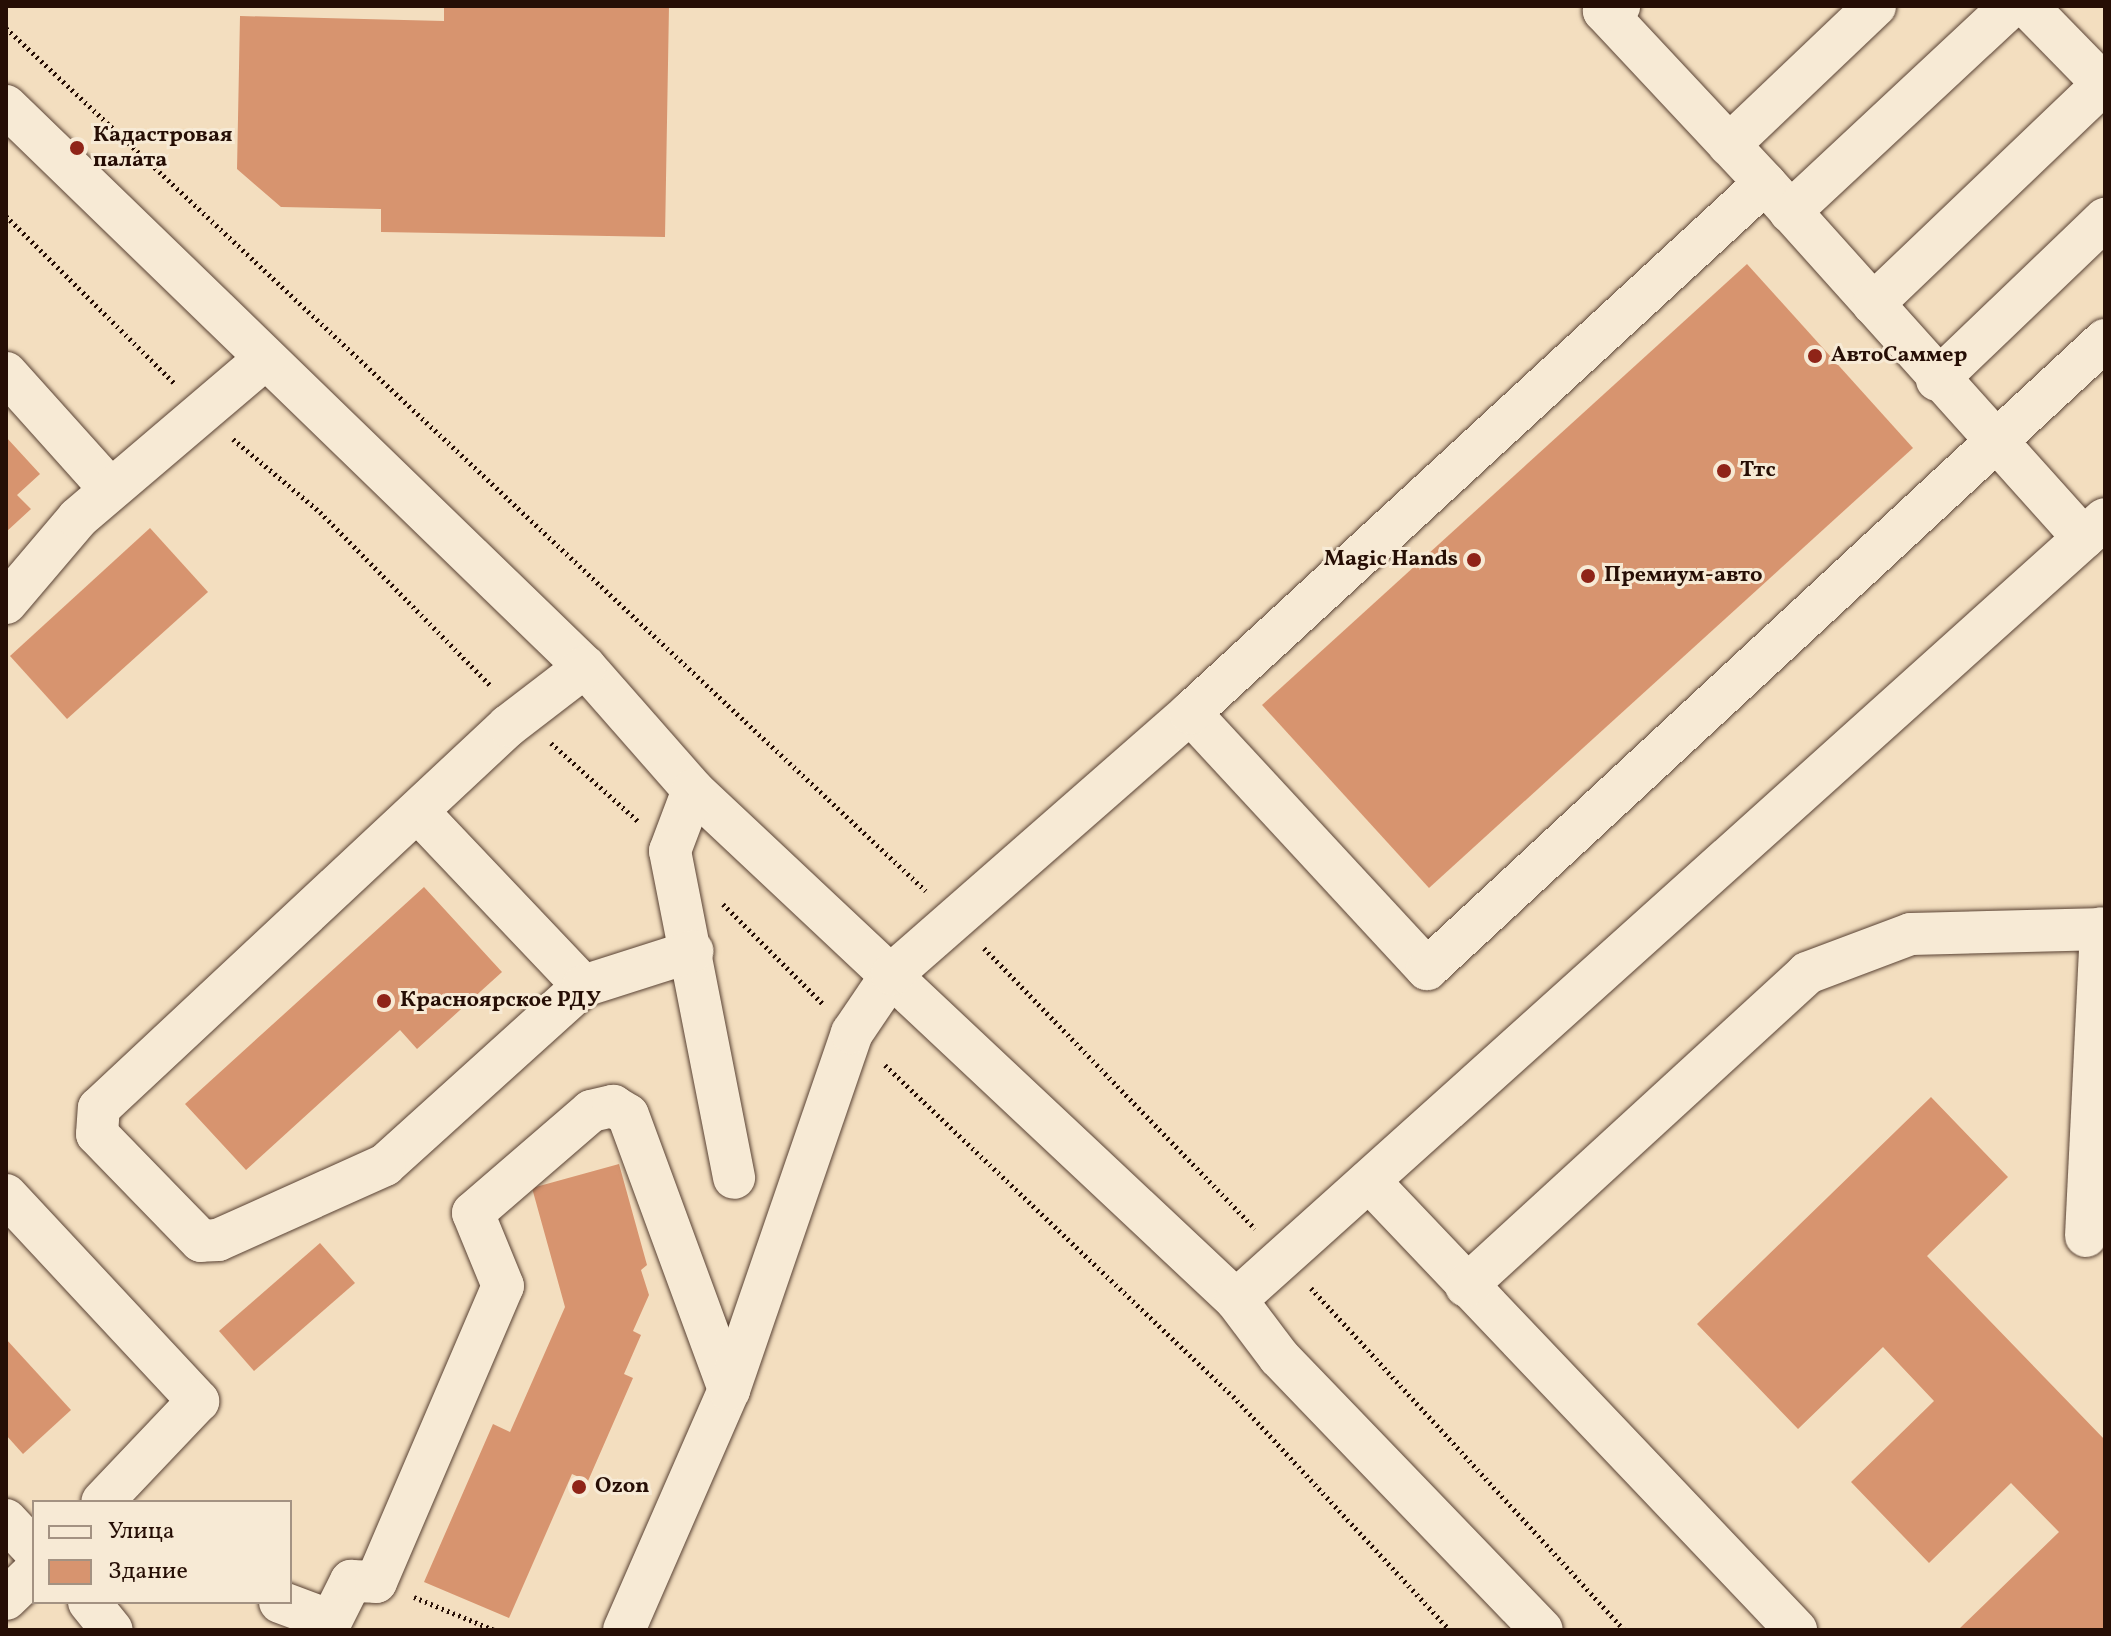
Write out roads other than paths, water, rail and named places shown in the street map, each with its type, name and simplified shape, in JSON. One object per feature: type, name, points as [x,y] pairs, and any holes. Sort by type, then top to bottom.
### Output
[{"type":"lane","points":[[1236,1300],[2094,529],[1996,444],[1937,380],[1778,197],[1604,11],[1619,6]]},
{"type":"lane","points":[[1729,145],[1875,6]]},
{"type":"lane","points":[[624,1630],[729,1390],[852,1033],[892,974],[1778,197],[2011,6]]},
{"type":"lane","points":[[1873,304],[2104,85],[2027,6]]},
{"type":"lane","points":[[6,106],[585,667],[693,790],[1236,1300],[1279,1357],[1542,1630]]},
{"type":"lane","points":[[1937,380],[2105,219]]},
{"type":"lane","points":[[1190,713],[1427,969],[2105,340]]},
{"type":"lane","points":[[6,603],[110,489],[265,359]]},
{"type":"lane","points":[[6,373],[110,489]]},
{"type":"lane","points":[[585,667],[521,715],[420,814],[99,1108],[97,1134],[189,1233],[218,1240],[385,1165],[583,986],[693,951]]},
{"type":"lane","points":[[693,790],[670,851],[693,951],[734,1178]]},
{"type":"lane","points":[[420,814],[583,986]]},
{"type":"lane","points":[[1466,1286],[1807,973],[1911,934],[2103,929],[2086,1236]]},
{"type":"lane","points":[[285,1604],[331,1621],[351,1581],[376,1582],[503,1286],[473,1213],[591,1111],[613,1106],[628,1115],[729,1390]]},
{"type":"lane","points":[[1369,1181],[1796,1630]]},
{"type":"lane","points":[[6,1195],[198,1401],[104,1500]]},
{"type":"lane","points":[[6,1520],[32,1548]]},
{"type":"lane","points":[[6,1599],[32,1574]]},
{"type":"place","name":"Кадастровая палата","points":[[77,148]]},
{"type":"place","name":"АвтоСаммер","points":[[1815,356]]},
{"type":"place","name":"Ттс","points":[[1724,471]]},
{"type":"place","name":"Magic Hands","points":[[1474,560]]},
{"type":"place","name":"Премиум-авто","points":[[1588,576]]},
{"type":"place","name":"Красноярское РДУ","points":[[384,1001]]},
{"type":"place","name":"Ozon","points":[[579,1487]]}]
